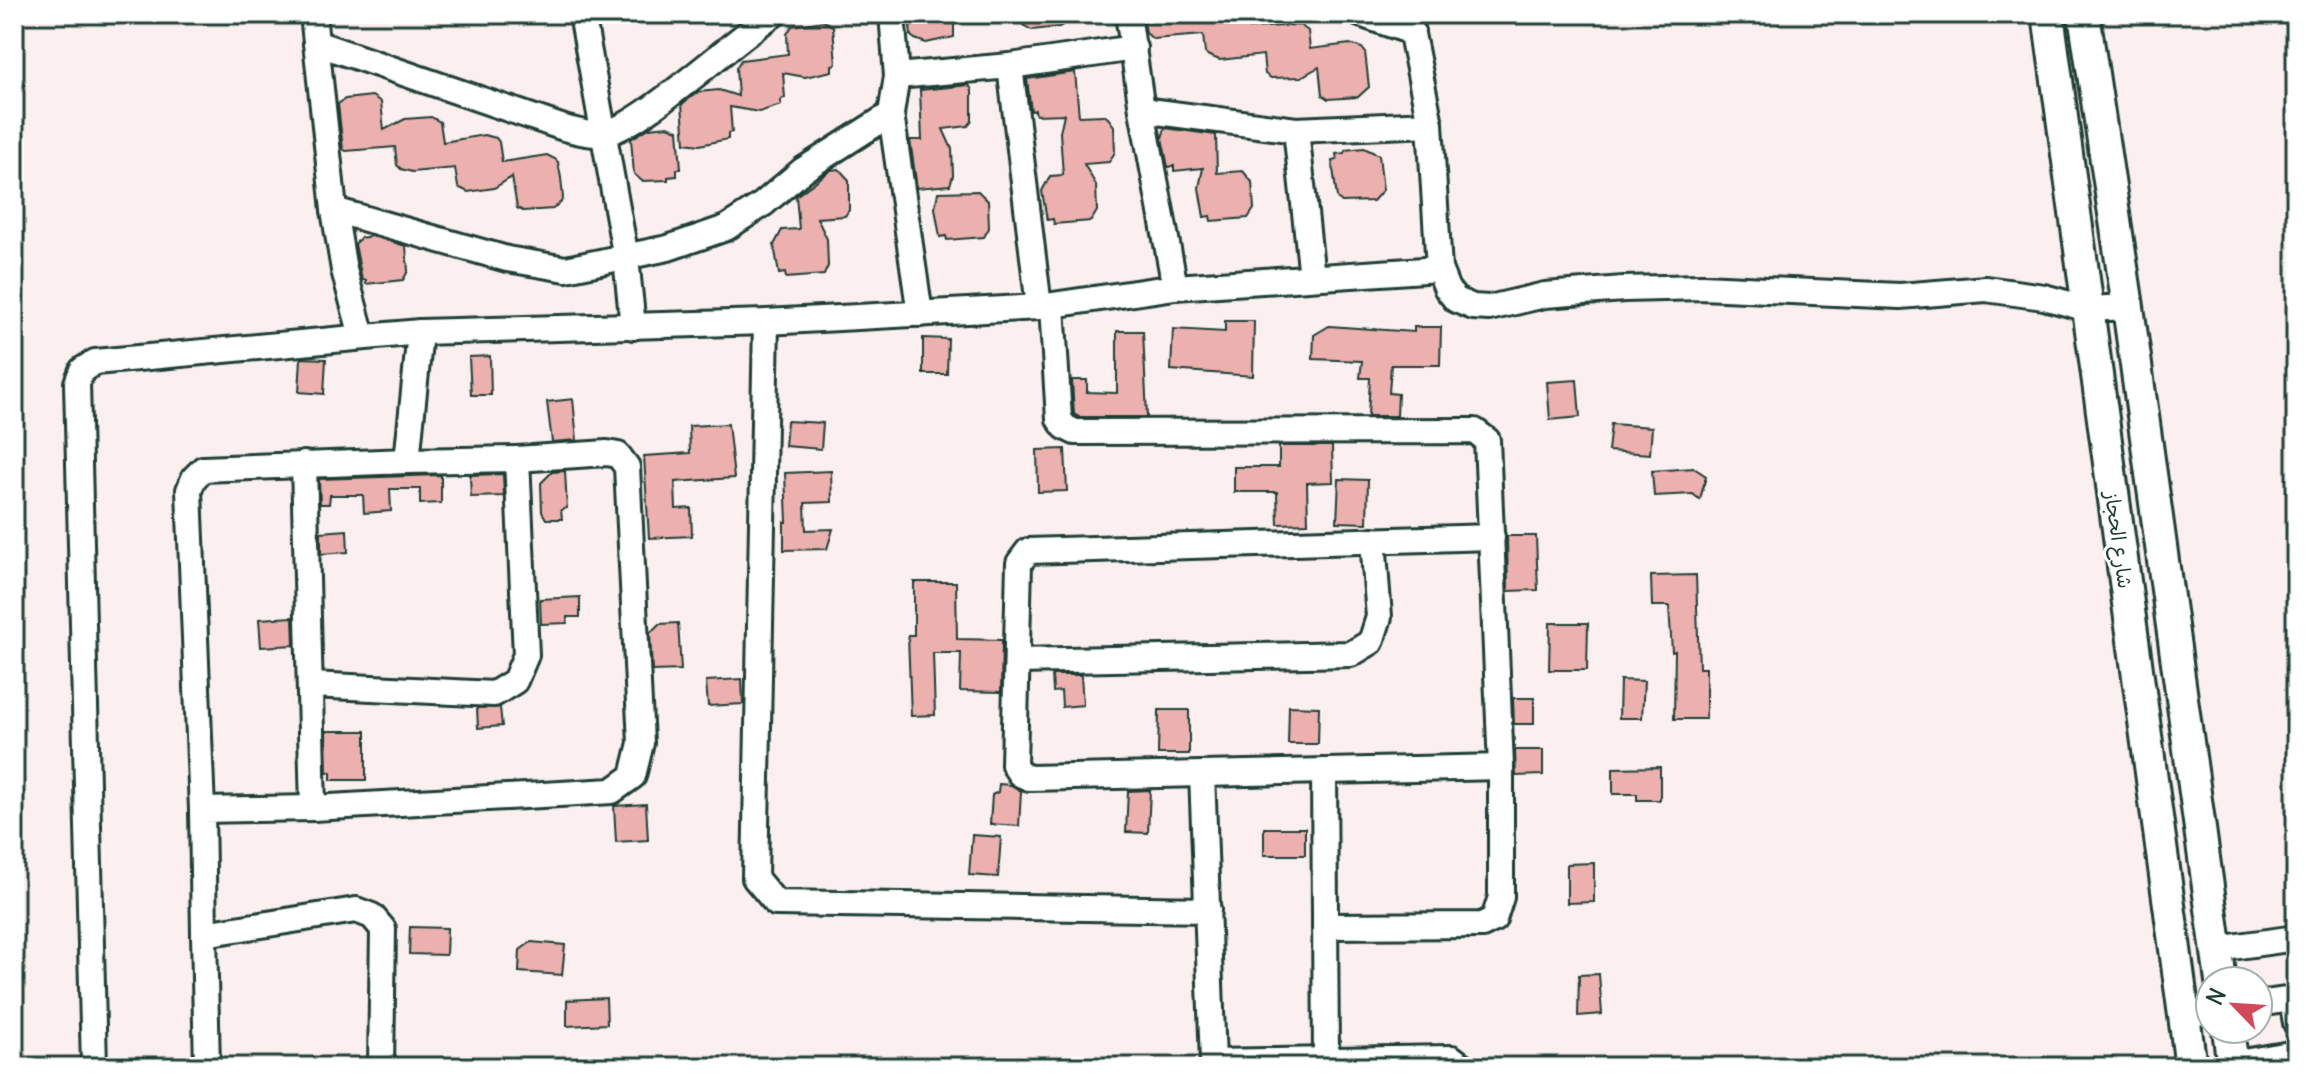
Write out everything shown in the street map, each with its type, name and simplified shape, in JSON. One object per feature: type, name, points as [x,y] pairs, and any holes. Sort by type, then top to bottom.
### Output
[{"type":"main road","name":"شارع الحجاز","points":[[2048,14],[2088,309],[2194,994]]},
{"type":"main road","name":"شارع الحجاز","points":[[2084,14],[2219,965]]},
{"type":"main road","name":"شارع الحجاز","points":[[2191,1067],[2194,1040]]},
{"type":"main road","points":[[2230,1045],[2232,1066]]},
{"type":"street","points":[[313,14],[334,210],[344,270],[362,336]]},
{"type":"street","points":[[582,14],[626,258],[633,327]]},
{"type":"street","points":[[316,43],[564,128],[604,134],[633,120],[774,14]]},
{"type":"street","points":[[892,14],[897,76],[891,114],[920,314]]},
{"type":"street","points":[[1128,14],[1142,110],[1175,287]]},
{"type":"street","points":[[1360,14],[1410,23],[1430,124],[1439,269],[1447,289],[1456,300],[1473,307],[1489,308],[1545,295],[1702,287],[1900,296],[1986,289],[2044,297],[2088,309],[2128,307]]},
{"type":"street","points":[[897,76],[1010,66],[1134,48]]},
{"type":"street","points":[[1010,66],[1059,419],[1065,427],[1075,432],[1475,431],[1487,440],[1501,767],[1501,897],[1494,919],[1482,925],[1325,926]]},
{"type":"street","points":[[1142,110],[1296,130],[1430,124]]},
{"type":"street","points":[[334,210],[539,266],[566,269],[668,248],[726,228],[763,204],[803,170],[891,114]]},
{"type":"street","points":[[1296,130],[1312,277]]},
{"type":"street","points":[[94,1067],[77,383],[82,370],[95,362],[420,332],[766,322],[1045,306],[1175,287],[1439,269]]},
{"type":"street","points":[[766,322],[755,878],[776,903],[1208,910]]},
{"type":"street","points":[[407,461],[420,332]]},
{"type":"street","points":[[202,810],[313,808],[612,791],[633,776],[641,743],[627,467],[618,455],[203,469],[194,478],[189,490],[202,810],[207,1067]]},
{"type":"street","points":[[311,685],[494,694],[515,681],[526,655],[517,459]]},
{"type":"street","points":[[304,464],[313,808]]},
{"type":"street","points":[[1492,537],[1028,551],[1019,563],[1014,765],[1020,774],[1029,778],[1501,767]]},
{"type":"street","points":[[1017,661],[1351,654],[1371,642],[1379,617],[1373,540]]},
{"type":"street","points":[[1324,771],[1326,1058]]},
{"type":"street","points":[[1202,774],[1213,1064],[1326,1058],[1452,1058],[1464,1067]]},
{"type":"street","points":[[204,934],[356,910],[372,916],[383,929],[381,1067]]},
{"type":"street","points":[[2217,949],[2296,938]]},
{"type":"street","points":[[2274,1001],[2294,998],[2296,1023]]},
{"type":"street","points":[[2232,1066],[2296,1053]]},
{"type":"building","points":[[920,14],[943,14],[943,20],[954,20],[954,37],[926,43],[915,39],[911,36],[910,25],[921,23]]},
{"type":"building","points":[[1021,14],[1082,14],[1059,27],[1032,30],[1023,25]]},
{"type":"building","points":[[1153,14],[1177,14],[1177,17],[1249,14],[1250,28],[1300,25],[1308,31],[1310,49],[1350,44],[1362,48],[1369,87],[1358,97],[1328,99],[1322,95],[1319,67],[1301,77],[1271,78],[1265,74],[1263,55],[1220,60],[1205,53],[1203,35],[1153,39],[1146,33],[1144,21],[1153,20]]},
{"type":"building","points":[[823,21],[833,26],[836,64],[832,65],[832,71],[805,77],[783,73],[785,98],[781,99],[781,105],[759,112],[730,107],[732,132],[728,133],[728,139],[700,145],[685,143],[682,104],[698,92],[719,90],[738,96],[736,68],[741,60],[788,54],[787,34],[792,26]]},
{"type":"building","points":[[1075,72],[1079,116],[1104,115],[1108,118],[1114,126],[1115,152],[1109,162],[1084,164],[1096,185],[1097,211],[1091,221],[1054,224],[1053,219],[1047,220],[1042,191],[1050,176],[1063,175],[1060,132],[1064,114],[1036,115],[1035,110],[1031,111],[1027,79]]},
{"type":"building","points":[[969,85],[972,90],[972,121],[968,126],[943,129],[952,149],[953,175],[950,185],[917,188],[910,140],[922,140],[920,90]]},
{"type":"building","points":[[372,96],[381,102],[384,130],[405,119],[431,117],[440,122],[443,142],[484,135],[496,138],[502,162],[547,155],[555,159],[561,178],[561,202],[553,209],[523,211],[517,208],[512,177],[494,188],[468,192],[458,187],[455,168],[412,172],[401,169],[397,165],[395,147],[346,151],[343,149],[338,104],[345,99]]},
{"type":"building","points":[[668,126],[678,130],[681,169],[677,169],[677,176],[668,177],[668,180],[642,181],[634,174],[631,139],[649,128]]},
{"type":"building","points":[[1165,128],[1216,135],[1217,173],[1243,171],[1252,182],[1254,209],[1248,218],[1211,221],[1210,216],[1204,217],[1199,188],[1203,168],[1174,171],[1174,166],[1168,167],[1162,138]]},
{"type":"building","points":[[1364,148],[1379,155],[1383,190],[1373,201],[1342,202],[1337,198],[1332,161],[1337,160],[1336,154],[1345,153],[1345,150]]},
{"type":"building","points":[[839,169],[849,180],[849,210],[845,216],[817,218],[827,239],[828,266],[824,275],[786,278],[785,273],[779,274],[774,245],[782,230],[799,229],[796,196],[831,170]]},
{"type":"building","points":[[978,191],[988,201],[989,228],[984,237],[947,240],[946,236],[940,237],[935,208],[938,192]]},
{"type":"building","points":[[372,236],[406,246],[408,271],[403,280],[366,284],[366,280],[362,280],[355,244],[360,238]]},
{"type":"building","points":[[1225,321],[1254,321],[1253,376],[1171,370],[1173,329],[1225,332]]},
{"type":"building","points":[[1329,326],[1414,332],[1414,327],[1441,327],[1440,365],[1391,365],[1389,393],[1398,394],[1397,416],[1368,416],[1370,378],[1360,378],[1362,361],[1313,359],[1314,335]]},
{"type":"building","points":[[1117,331],[1143,331],[1147,417],[1079,417],[1074,414],[1072,380],[1087,380],[1087,392],[1117,393]]},
{"type":"building","points":[[923,338],[948,339],[947,374],[923,374]]},
{"type":"building","points":[[490,356],[491,395],[471,395],[469,357]]},
{"type":"building","points":[[301,358],[326,359],[324,394],[299,392]]},
{"type":"building","points":[[1577,380],[1580,417],[1550,420],[1547,382]]},
{"type":"building","points":[[573,399],[577,440],[552,442],[547,402]]},
{"type":"building","points":[[787,421],[823,423],[821,449],[785,446]]},
{"type":"building","points":[[728,424],[734,478],[675,482],[676,509],[691,508],[692,536],[649,538],[644,456],[690,453],[689,426]]},
{"type":"building","points":[[1611,424],[1652,427],[1650,454],[1608,451]]},
{"type":"building","points":[[1279,446],[1332,446],[1333,482],[1307,483],[1308,523],[1278,524],[1277,492],[1234,492],[1234,467],[1279,467]]},
{"type":"building","points":[[1065,449],[1067,491],[1038,492],[1037,450]]},
{"type":"building","points":[[1694,468],[1706,476],[1700,500],[1693,494],[1654,496],[1652,471]]},
{"type":"building","points":[[565,471],[567,508],[561,510],[562,519],[546,519],[542,512],[541,483],[552,472]]},
{"type":"building","points":[[831,471],[832,502],[805,503],[806,530],[833,529],[827,549],[784,550],[784,522],[787,522],[785,473]]},
{"type":"building","points":[[503,474],[504,496],[471,497],[470,475]]},
{"type":"building","points":[[441,475],[441,503],[420,504],[420,489],[390,489],[391,511],[364,513],[363,495],[330,495],[329,504],[320,504],[319,479]]},
{"type":"building","points":[[1339,479],[1368,480],[1367,523],[1337,522]]},
{"type":"building","points":[[347,530],[348,552],[321,554],[321,532]]},
{"type":"building","points":[[1507,536],[1536,536],[1538,590],[1508,591]]},
{"type":"building","points":[[1696,575],[1699,668],[1706,668],[1706,719],[1674,719],[1675,651],[1672,652],[1669,606],[1652,606],[1651,576]]},
{"type":"building","points":[[914,582],[956,582],[957,639],[1002,640],[1001,692],[960,691],[961,653],[933,653],[935,715],[911,716],[908,635],[914,635]]},
{"type":"building","points":[[580,597],[580,617],[567,617],[567,623],[541,624],[540,599]]},
{"type":"building","points":[[293,617],[294,645],[261,647],[259,619]]},
{"type":"building","points":[[678,623],[681,670],[652,671],[650,633],[659,624]]},
{"type":"building","points":[[1550,623],[1588,623],[1587,670],[1549,670]]},
{"type":"building","points":[[1052,675],[1081,675],[1083,705],[1062,707],[1061,691],[1053,692]]},
{"type":"building","points":[[742,679],[743,704],[708,706],[706,681]]},
{"type":"building","points":[[1620,680],[1644,681],[1642,718],[1619,718]]},
{"type":"building","points":[[1513,698],[1534,698],[1534,724],[1514,724]]},
{"type":"building","points":[[1289,706],[1319,707],[1318,744],[1288,744]]},
{"type":"building","points":[[500,707],[502,726],[478,728],[477,708]]},
{"type":"building","points":[[1159,710],[1189,710],[1189,754],[1158,754]]},
{"type":"building","points":[[326,731],[366,731],[366,780],[331,780],[331,772],[327,772]]},
{"type":"building","points":[[1515,750],[1543,750],[1543,775],[1516,776]]},
{"type":"building","points":[[1660,767],[1660,800],[1637,800],[1637,794],[1613,794],[1613,768]]},
{"type":"building","points":[[999,784],[1011,785],[1021,791],[1019,826],[990,824],[992,795],[998,792]]},
{"type":"building","points":[[1150,790],[1148,833],[1126,832],[1128,791]]},
{"type":"building","points":[[646,804],[648,840],[616,842],[614,806]]},
{"type":"building","points":[[1264,828],[1305,828],[1305,855],[1264,855]]},
{"type":"building","points":[[972,835],[1001,837],[998,877],[969,875]]},
{"type":"building","points":[[1594,863],[1594,902],[1567,903],[1567,864]]},
{"type":"building","points":[[410,927],[447,928],[446,955],[409,954]]},
{"type":"building","points":[[531,942],[565,945],[562,975],[519,972],[520,950]]},
{"type":"building","points":[[1599,974],[1602,1014],[1578,1016],[1579,975]]},
{"type":"building","points":[[606,998],[607,1024],[567,1026],[567,1000]]}]
